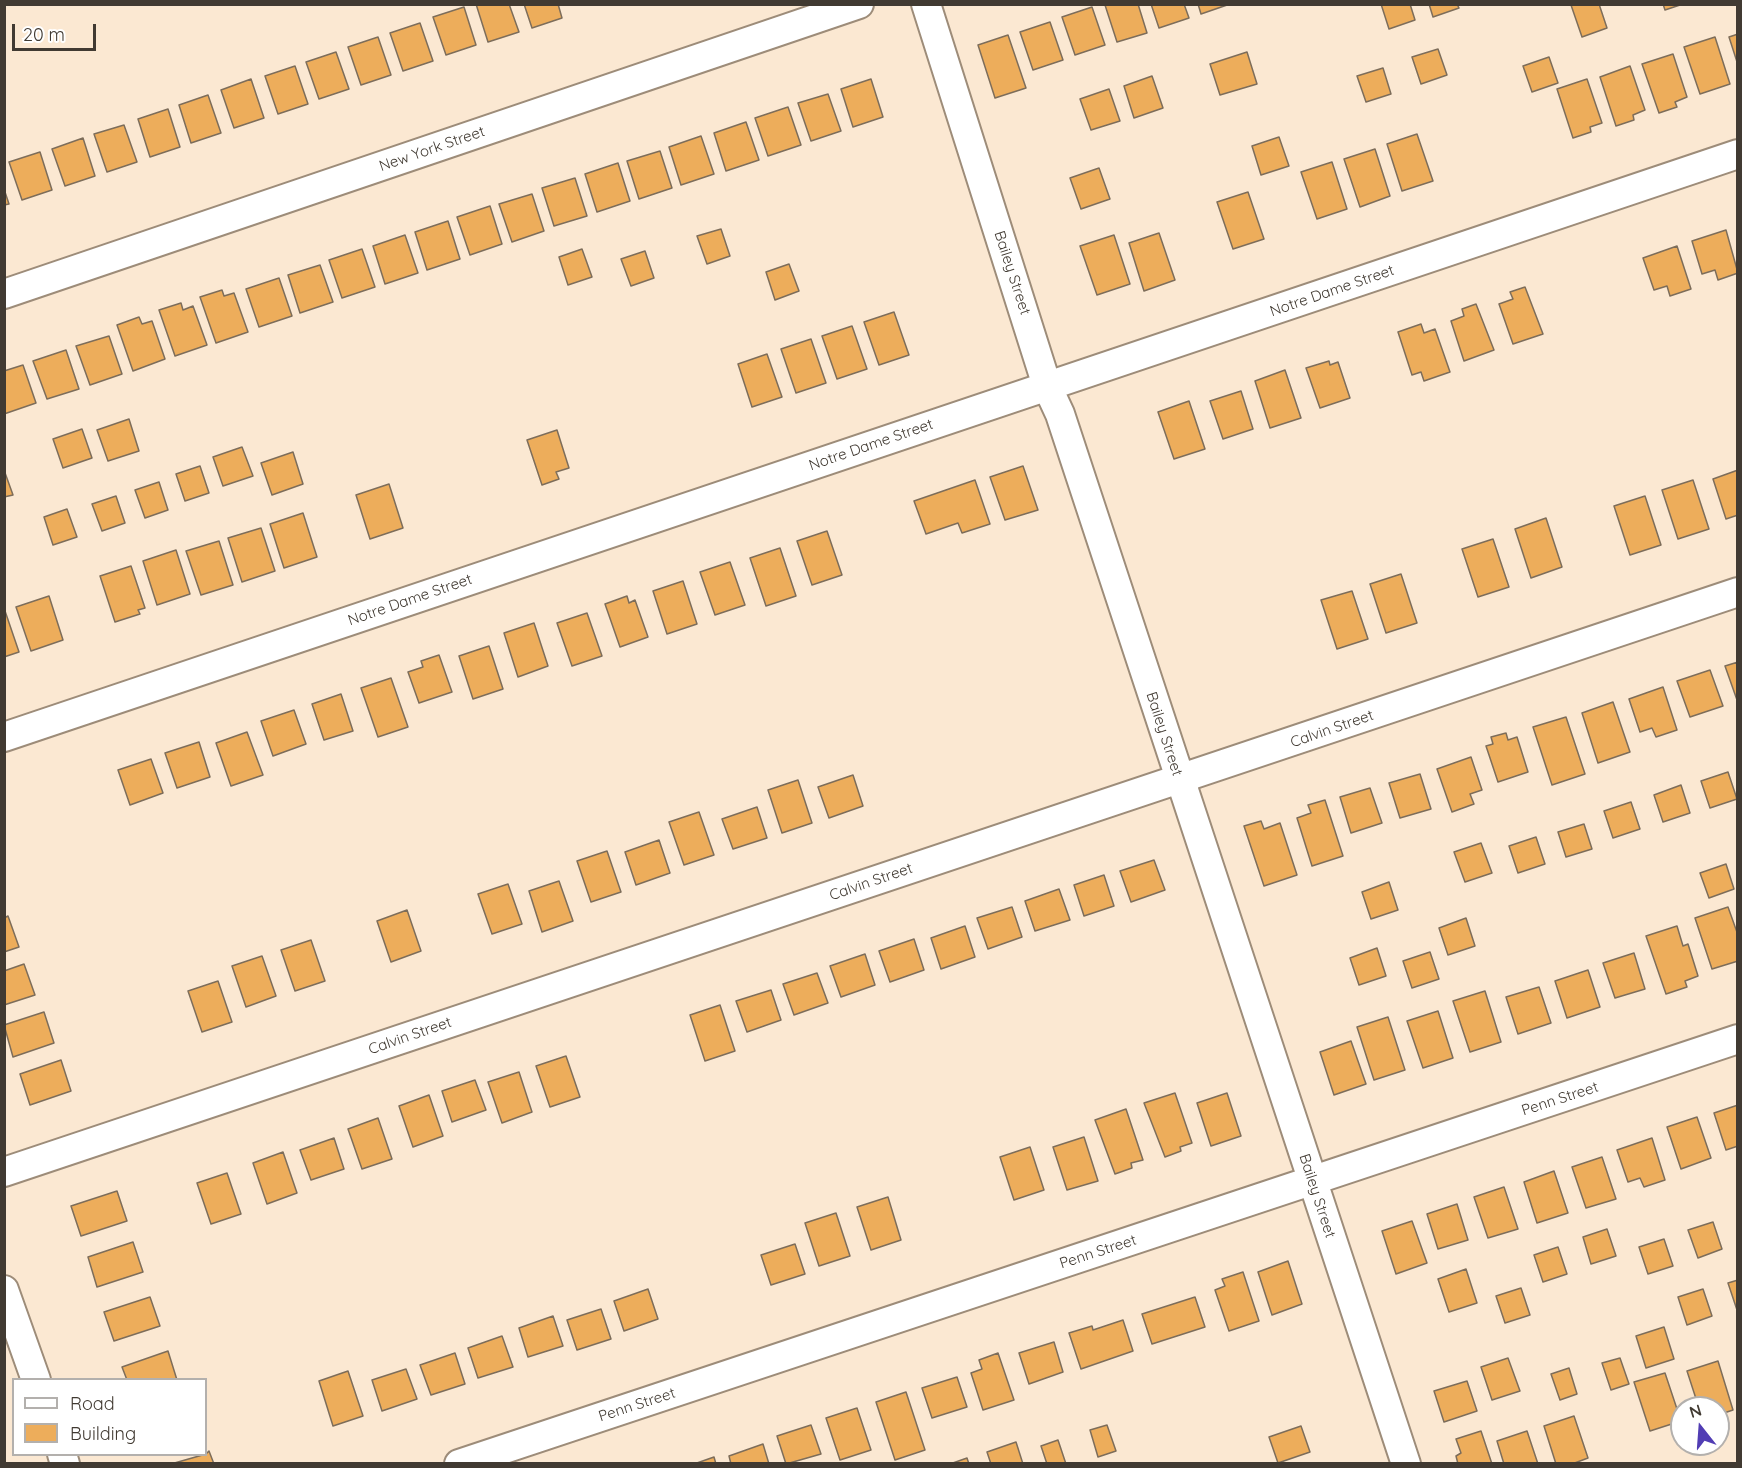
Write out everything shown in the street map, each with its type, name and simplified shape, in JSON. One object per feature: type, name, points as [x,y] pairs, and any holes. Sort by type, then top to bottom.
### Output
[{"type":"street","name":"New York Street","points":[[4,294],[859,4]]},
{"type":"street","name":"Bailey Street","points":[[926,4],[1047,386],[1060,414],[1406,1464]]},
{"type":"street","name":"Notre Dame Street","points":[[4,737],[1737,154]]},
{"type":"street","name":"Calvin Street","points":[[4,1172],[1737,592]]},
{"type":"street","name":"Penn Street","points":[[459,1464],[1737,1039]]},
{"type":"street","points":[[4,1290],[35,1378]]},
{"type":"building","points":[[476,4],[509,4],[519,32],[488,42]]},
{"type":"building","points":[[524,4],[558,4],[562,18],[532,28]]},
{"type":"building","points":[[1138,4],[1147,33],[1117,42],[1105,5]]},
{"type":"building","points":[[1151,4],[1184,4],[1189,18],[1159,28]]},
{"type":"building","points":[[1198,4],[1230,4],[1201,14]]},
{"type":"building","points":[[1381,4],[1410,4],[1415,20],[1389,29]]},
{"type":"building","points":[[1429,4],[1457,4],[1459,8],[1433,17]]},
{"type":"building","points":[[1599,4],[1607,28],[1582,37],[1571,5]]},
{"type":"building","points":[[1663,4],[1683,4],[1665,10]]},
{"type":"building","points":[[464,7],[476,45],[446,55],[433,17]]},
{"type":"building","points":[[1092,7],[1105,45],[1075,55],[1062,17]]},
{"type":"building","points":[[1050,22],[1063,60],[1033,70],[1020,32]]},
{"type":"building","points":[[420,23],[433,61],[403,71],[390,33]]},
{"type":"building","points":[[1738,34],[1738,65],[1729,37]]},
{"type":"building","points":[[1008,35],[1026,88],[995,98],[978,45]]},
{"type":"building","points":[[378,37],[391,75],[361,85],[348,47]]},
{"type":"building","points":[[1715,37],[1730,84],[1700,94],[1684,47]]},
{"type":"building","points":[[1438,49],[1447,75],[1421,84],[1412,57]]},
{"type":"building","points":[[336,52],[349,89],[319,99],[306,62]]},
{"type":"building","points":[[1247,52],[1257,84],[1220,95],[1210,64]]},
{"type":"building","points":[[1673,54],[1687,97],[1675,102],[1677,107],[1659,113],[1642,64]]},
{"type":"building","points":[[1549,57],[1558,83],[1532,92],[1523,66]]},
{"type":"building","points":[[295,66],[308,104],[278,114],[265,76]]},
{"type":"building","points":[[1630,66],[1645,110],[1633,115],[1634,120],[1616,126],[1600,77]]},
{"type":"building","points":[[1383,68],[1391,94],[1366,102],[1357,76]]},
{"type":"building","points":[[1152,76],[1163,108],[1134,118],[1124,86]]},
{"type":"building","points":[[251,79],[264,118],[234,128],[221,90]]},
{"type":"building","points":[[871,79],[883,117],[853,127],[841,89]]},
{"type":"building","points":[[1587,79],[1602,123],[1590,127],[1591,132],[1573,138],[1557,89]]},
{"type":"building","points":[[1109,89],[1120,121],[1091,130],[1080,99]]},
{"type":"building","points":[[828,94],[841,131],[811,141],[798,103]]},
{"type":"building","points":[[208,95],[221,133],[191,143],[179,105]]},
{"type":"building","points":[[788,107],[801,145],[768,156],[755,118]]},
{"type":"building","points":[[168,109],[180,147],[150,157],[138,119]]},
{"type":"building","points":[[746,122],[759,160],[726,171],[714,133]]},
{"type":"building","points":[[124,125],[137,162],[107,172],[94,134]]},
{"type":"building","points":[[1417,134],[1433,181],[1402,191],[1387,144]]},
{"type":"building","points":[[701,136],[714,174],[681,185],[669,147]]},
{"type":"building","points":[[1279,137],[1289,166],[1261,175],[1252,146]]},
{"type":"building","points":[[83,138],[95,176],[65,186],[52,149]]},
{"type":"building","points":[[1375,149],[1390,196],[1360,207],[1344,159]]},
{"type":"building","points":[[660,151],[672,188],[639,199],[627,161]]},
{"type":"building","points":[[40,152],[52,190],[22,200],[9,162]]},
{"type":"building","points":[[1332,162],[1347,209],[1317,219],[1301,172]]},
{"type":"building","points":[[618,163],[630,201],[597,212],[585,174]]},
{"type":"building","points":[[1099,168],[1110,199],[1081,209],[1070,178]]},
{"type":"building","points":[[575,178],[587,216],[554,226],[542,188]]},
{"type":"building","points":[[4,189],[9,204],[4,205]]},
{"type":"building","points":[[1248,192],[1264,239],[1233,249],[1217,202]]},
{"type":"building","points":[[532,194],[544,231],[512,242],[499,204]]},
{"type":"building","points":[[490,206],[502,244],[470,255],[457,217]]},
{"type":"building","points":[[448,221],[460,259],[427,270],[415,232]]},
{"type":"building","points":[[721,229],[730,256],[707,264],[697,236]]},
{"type":"building","points":[[1726,230],[1738,273],[1718,280],[1715,270],[1702,274],[1692,241]]},
{"type":"building","points":[[1159,233],[1175,280],[1144,291],[1129,243]]},
{"type":"building","points":[[405,235],[418,273],[385,284],[373,246]]},
{"type":"building","points":[[1114,235],[1130,284],[1097,295],[1080,246]]},
{"type":"building","points":[[1677,246],[1691,289],[1670,296],[1667,286],[1654,290],[1643,258]]},
{"type":"building","points":[[362,249],[375,287],[342,298],[329,260]]},
{"type":"building","points":[[582,249],[592,277],[568,285],[559,257]]},
{"type":"building","points":[[645,251],[654,278],[631,286],[621,259]]},
{"type":"building","points":[[789,264],[799,291],[775,300],[766,272]]},
{"type":"building","points":[[320,265],[333,302],[300,313],[288,275]]},
{"type":"building","points":[[279,278],[292,316],[259,327],[246,289]]},
{"type":"building","points":[[1525,287],[1543,334],[1513,344],[1499,304],[1513,299],[1510,292]]},
{"type":"building","points":[[222,290],[224,296],[234,293],[248,332],[216,343],[200,297]]},
{"type":"building","points":[[181,303],[183,310],[193,306],[207,345],[175,356],[159,310]]},
{"type":"building","points":[[1476,304],[1494,350],[1464,361],[1451,321],[1464,316],[1462,309]]},
{"type":"building","points":[[894,312],[909,355],[879,365],[864,322]]},
{"type":"building","points":[[139,317],[142,324],[152,321],[165,359],[133,371],[117,325]]},
{"type":"building","points":[[1421,324],[1424,333],[1435,329],[1450,372],[1424,381],[1421,372],[1412,375],[1398,332]]},
{"type":"building","points":[[852,326],[867,369],[837,379],[822,336]]},
{"type":"building","points":[[109,336],[122,374],[90,385],[76,346]]},
{"type":"building","points":[[811,339],[826,383],[796,393],[781,349]]},
{"type":"building","points":[[66,350],[79,389],[47,399],[33,361]]},
{"type":"building","points":[[767,354],[782,397],[752,407],[738,364]]},
{"type":"building","points":[[1329,361],[1330,365],[1338,362],[1350,398],[1320,408],[1306,368]]},
{"type":"building","points":[[23,365],[36,403],[4,414],[4,371]]},
{"type":"building","points":[[1285,370],[1301,418],[1270,428],[1255,381]]},
{"type":"building","points":[[1241,391],[1253,429],[1223,439],[1210,401]]},
{"type":"building","points":[[1189,401],[1205,449],[1174,459],[1158,412]]},
{"type":"building","points":[[129,419],[139,451],[108,461],[97,430]]},
{"type":"building","points":[[82,429],[92,458],[63,468],[53,439]]},
{"type":"building","points":[[557,430],[569,468],[556,472],[559,479],[542,485],[527,440]]},
{"type":"building","points":[[242,447],[253,476],[223,486],[213,457]]},
{"type":"building","points":[[293,452],[303,484],[272,495],[261,463]]},
{"type":"building","points":[[200,466],[209,493],[185,501],[176,474]]},
{"type":"building","points":[[1023,466],[1038,510],[1005,520],[990,477]]},
{"type":"building","points":[[4,470],[13,495],[4,497]]},
{"type":"building","points":[[1738,470],[1738,515],[1726,519],[1713,479]]},
{"type":"building","points":[[975,480],[990,524],[962,533],[958,523],[926,534],[914,501]]},
{"type":"building","points":[[1693,480],[1709,529],[1678,539],[1662,490]]},
{"type":"building","points":[[159,482],[168,510],[145,518],[135,490]]},
{"type":"building","points":[[389,484],[403,528],[370,539],[356,495]]},
{"type":"building","points":[[116,496],[125,523],[102,531],[92,504]]},
{"type":"building","points":[[1645,496],[1661,545],[1630,555],[1614,506]]},
{"type":"building","points":[[67,509],[77,537],[53,545],[44,517]]},
{"type":"building","points":[[303,513],[317,557],[284,568],[270,524]]},
{"type":"building","points":[[1546,518],[1562,567],[1531,578],[1515,529]]},
{"type":"building","points":[[261,528],[275,571],[242,582],[228,538]]},
{"type":"building","points":[[827,531],[842,575],[812,585],[797,541]]},
{"type":"building","points":[[1493,539],[1509,587],[1478,597],[1462,549]]},
{"type":"building","points":[[219,541],[233,585],[201,595],[186,551]]},
{"type":"building","points":[[780,548],[796,596],[766,606],[750,558]]},
{"type":"building","points":[[176,550],[190,594],[157,605],[143,561]]},
{"type":"building","points":[[730,562],[745,605],[715,615],[700,572]]},
{"type":"building","points":[[131,566],[145,608],[138,610],[140,614],[115,622],[100,576]]},
{"type":"building","points":[[1401,574],[1417,623],[1386,633],[1370,584]]},
{"type":"building","points":[[683,581],[697,624],[667,634],[653,591]]},
{"type":"building","points":[[1352,591],[1368,639],[1337,649],[1321,600]]},
{"type":"building","points":[[49,596],[63,640],[31,651],[16,607]]},
{"type":"building","points":[[627,596],[629,603],[635,600],[648,637],[620,647],[605,604]]},
{"type":"building","points":[[4,608],[19,652],[4,657]]},
{"type":"building","points":[[587,613],[602,656],[572,666],[557,623]]},
{"type":"building","points":[[534,623],[548,666],[518,677],[504,633]]},
{"type":"building","points":[[489,646],[503,689],[473,699],[459,656]]},
{"type":"building","points":[[439,655],[452,692],[419,703],[408,672],[423,667],[421,661]]},
{"type":"building","points":[[1738,662],[1738,699],[1737,700],[1725,666]]},
{"type":"building","points":[[1710,670],[1723,706],[1690,717],[1677,681]]},
{"type":"building","points":[[391,678],[408,727],[378,737],[361,688]]},
{"type":"building","points":[[1663,687],[1677,730],[1656,737],[1652,728],[1640,732],[1629,699]]},
{"type":"building","points":[[341,694],[353,731],[324,740],[312,704]]},
{"type":"building","points":[[1613,702],[1630,752],[1598,763],[1582,713]]},
{"type":"building","points":[[294,710],[306,744],[273,756],[261,721]]},
{"type":"building","points":[[1566,717],[1585,774],[1552,785],[1533,727]]},
{"type":"building","points":[[247,732],[263,775],[231,786],[216,743]]},
{"type":"building","points":[[1506,733],[1508,740],[1517,737],[1528,772],[1498,782],[1486,746],[1493,744],[1491,737]]},
{"type":"building","points":[[199,742],[210,777],[177,788],[165,753]]},
{"type":"building","points":[[1471,757],[1482,790],[1470,794],[1474,804],[1452,812],[1437,769]]},
{"type":"building","points":[[151,759],[163,793],[130,805],[118,770]]},
{"type":"building","points":[[1728,772],[1737,799],[1710,808],[1701,781]]},
{"type":"building","points":[[1420,774],[1431,809],[1400,818],[1389,783]]},
{"type":"building","points":[[853,775],[863,806],[829,818],[818,787]]},
{"type":"building","points":[[798,780],[812,823],[782,833],[768,790]]},
{"type":"building","points":[[1681,785],[1690,813],[1663,822],[1654,795]]},
{"type":"building","points":[[1370,788],[1382,823],[1351,833],[1340,797]]},
{"type":"building","points":[[1325,800],[1343,856],[1312,866],[1297,818],[1311,813],[1308,805]]},
{"type":"building","points":[[1631,802],[1640,829],[1613,838],[1604,811]]},
{"type":"building","points":[[757,807],[767,838],[733,849],[722,819]]},
{"type":"building","points":[[699,812],[714,855],[684,865],[669,822]]},
{"type":"building","points":[[1261,821],[1264,829],[1280,823],[1297,875],[1264,886],[1244,826]]},
{"type":"building","points":[[1584,824],[1592,849],[1566,857],[1558,832]]},
{"type":"building","points":[[1536,837],[1545,864],[1518,873],[1509,846]]},
{"type":"building","points":[[659,840],[670,873],[636,885],[625,852]]},
{"type":"building","points":[[1481,843],[1492,873],[1465,882],[1454,852]]},
{"type":"building","points":[[607,851],[621,892],[591,902],[577,861]]},
{"type":"building","points":[[1154,860],[1165,890],[1131,902],[1120,871]]},
{"type":"building","points":[[1726,864],[1734,889],[1709,898],[1700,873]]},
{"type":"building","points":[[1104,875],[1114,906],[1084,916],[1074,885]]},
{"type":"building","points":[[559,881],[573,921],[542,932],[529,891]]},
{"type":"building","points":[[1389,882],[1398,910],[1371,919],[1362,892]]},
{"type":"building","points":[[508,884],[522,924],[492,934],[478,894]]},
{"type":"building","points":[[1059,889],[1070,920],[1035,931],[1025,901]]},
{"type":"building","points":[[1012,907],[1022,937],[988,949],[977,918]]},
{"type":"building","points":[[1728,907],[1738,935],[1738,961],[1712,969],[1695,918]]},
{"type":"building","points":[[407,910],[421,951],[391,962],[377,921]]},
{"type":"building","points":[[8,916],[19,947],[4,952],[4,918]]},
{"type":"building","points":[[1466,918],[1475,946],[1448,955],[1439,928]]},
{"type":"building","points":[[965,926],[975,957],[941,969],[931,938]]},
{"type":"building","points":[[1677,926],[1683,946],[1688,944],[1698,976],[1685,981],[1687,987],[1666,994],[1646,936]]},
{"type":"building","points":[[914,939],[924,970],[890,982],[879,951]]},
{"type":"building","points":[[311,940],[325,981],[295,991],[281,950]]},
{"type":"building","points":[[1377,948],[1386,976],[1359,985],[1350,958]]},
{"type":"building","points":[[1430,952],[1439,979],[1412,988],[1403,961]]},
{"type":"building","points":[[1634,953],[1645,989],[1615,998],[1603,963]]},
{"type":"building","points":[[865,954],[875,985],[841,997],[830,966]]},
{"type":"building","points":[[262,956],[276,996],[246,1007],[232,966]]},
{"type":"building","points":[[24,964],[35,995],[4,1005],[4,971]]},
{"type":"building","points":[[1588,970],[1600,1007],[1567,1018],[1555,981]]},
{"type":"building","points":[[817,973],[828,1003],[794,1015],[783,984]]},
{"type":"building","points":[[218,981],[232,1022],[202,1032],[188,991]]},
{"type":"building","points":[[1539,987],[1551,1023],[1518,1034],[1506,997]]},
{"type":"building","points":[[771,990],[781,1020],[747,1032],[736,1001]]},
{"type":"building","points":[[1485,991],[1501,1042],[1470,1052],[1453,1001]]},
{"type":"building","points":[[720,1005],[735,1051],[705,1061],[690,1015]]},
{"type":"building","points":[[1438,1011],[1453,1058],[1423,1068],[1407,1021]]},
{"type":"building","points":[[44,1012],[54,1043],[13,1057],[4,1025]]},
{"type":"building","points":[[1388,1017],[1405,1070],[1374,1080],[1357,1027]]},
{"type":"building","points":[[1351,1041],[1366,1084],[1334,1095],[1320,1052]]},
{"type":"building","points":[[566,1056],[580,1097],[550,1107],[536,1066]]},
{"type":"building","points":[[61,1060],[71,1091],[30,1105],[20,1074]]},
{"type":"building","points":[[519,1072],[532,1112],[502,1123],[488,1082]]},
{"type":"building","points":[[475,1080],[486,1110],[452,1122],[442,1091]]},
{"type":"building","points":[[1175,1093],[1192,1143],[1180,1147],[1181,1151],[1165,1157],[1144,1103]]},
{"type":"building","points":[[1227,1093],[1241,1136],[1211,1146],[1197,1103]]},
{"type":"building","points":[[429,1095],[443,1136],[413,1147],[399,1106]]},
{"type":"building","points":[[1738,1105],[1738,1146],[1726,1150],[1714,1113]]},
{"type":"building","points":[[1126,1109],[1143,1160],[1131,1163],[1132,1168],[1115,1174],[1095,1120]]},
{"type":"building","points":[[1697,1117],[1711,1158],[1681,1169],[1667,1127]]},
{"type":"building","points":[[378,1118],[392,1159],[362,1169],[348,1129]]},
{"type":"building","points":[[1084,1137],[1098,1181],[1067,1190],[1053,1147]]},
{"type":"building","points":[[334,1138],[344,1169],[311,1180],[300,1150]]},
{"type":"building","points":[[1652,1138],[1665,1180],[1644,1187],[1640,1178],[1628,1182],[1617,1150]]},
{"type":"building","points":[[1030,1147],[1044,1190],[1014,1200],[1000,1157]]},
{"type":"building","points":[[283,1152],[297,1193],[267,1204],[253,1163]]},
{"type":"building","points":[[1602,1157],[1616,1199],[1586,1208],[1572,1167]]},
{"type":"building","points":[[1554,1171],[1568,1213],[1537,1223],[1524,1182]]},
{"type":"building","points":[[227,1173],[241,1214],[211,1224],[197,1183]]},
{"type":"building","points":[[1504,1187],[1518,1229],[1488,1238],[1474,1197]]},
{"type":"building","points":[[117,1191],[127,1221],[81,1236],[71,1206]]},
{"type":"building","points":[[888,1197],[901,1240],[871,1250],[857,1207]]},
{"type":"building","points":[[1457,1204],[1468,1240],[1438,1249],[1427,1214]]},
{"type":"building","points":[[836,1213],[850,1256],[819,1266],[805,1223]]},
{"type":"building","points":[[1412,1221],[1427,1263],[1396,1274],[1382,1231]]},
{"type":"building","points":[[1713,1222],[1722,1249],[1698,1258],[1688,1230]]},
{"type":"building","points":[[1607,1229],[1616,1256],[1591,1264],[1583,1237]]},
{"type":"building","points":[[1664,1239],[1673,1266],[1648,1274],[1639,1247]]},
{"type":"building","points":[[133,1242],[143,1272],[97,1287],[88,1257]]},
{"type":"building","points":[[795,1244],[805,1274],[771,1285],[761,1255]]},
{"type":"building","points":[[1558,1247],[1567,1274],[1543,1282],[1534,1255]]},
{"type":"building","points":[[1288,1261],[1302,1304],[1272,1315],[1258,1272]]},
{"type":"building","points":[[1466,1269],[1477,1303],[1449,1312],[1438,1279]]},
{"type":"building","points":[[1243,1272],[1259,1321],[1229,1331],[1215,1290],[1225,1286],[1222,1279]]},
{"type":"building","points":[[1738,1280],[1738,1310],[1737,1310],[1728,1283]]},
{"type":"building","points":[[1521,1288],[1530,1315],[1505,1323],[1496,1296]]},
{"type":"building","points":[[648,1289],[658,1319],[624,1331],[614,1301]]},
{"type":"building","points":[[1703,1289],[1712,1316],[1687,1325],[1678,1297]]},
{"type":"building","points":[[150,1297],[160,1326],[114,1341],[104,1312]]},
{"type":"building","points":[[1195,1297],[1205,1327],[1152,1344],[1142,1314]]},
{"type":"building","points":[[601,1309],[611,1339],[577,1350],[567,1320]]},
{"type":"building","points":[[553,1316],[563,1346],[528,1357],[519,1328]]},
{"type":"building","points":[[1123,1320],[1133,1351],[1081,1369],[1069,1333],[1092,1326],[1093,1330]]},
{"type":"building","points":[[1664,1327],[1674,1359],[1646,1368],[1636,1336]]},
{"type":"building","points":[[502,1336],[513,1367],[478,1378],[468,1348]]},
{"type":"building","points":[[1054,1342],[1063,1372],[1029,1384],[1019,1353]]},
{"type":"building","points":[[168,1351],[176,1378],[126,1378],[122,1367]]},
{"type":"building","points":[[455,1353],[465,1384],[431,1395],[420,1365]]},
{"type":"building","points":[[998,1353],[1014,1400],[983,1410],[971,1373],[982,1369],[979,1360]]},
{"type":"building","points":[[1508,1358],[1520,1391],[1492,1400],[1481,1367]]},
{"type":"building","points":[[1620,1358],[1629,1384],[1611,1390],[1602,1363]]},
{"type":"building","points":[[1718,1361],[1729,1396],[1695,1396],[1687,1371]]},
{"type":"building","points":[[1569,1368],[1577,1394],[1560,1400],[1551,1374]]},
{"type":"building","points":[[406,1369],[417,1399],[382,1411],[372,1380]]},
{"type":"building","points":[[348,1371],[363,1416],[333,1426],[319,1381]]},
{"type":"building","points":[[1665,1373],[1673,1396],[1670,1396],[1670,1425],[1650,1431],[1634,1382]]},
{"type":"building","points":[[957,1377],[967,1407],[932,1418],[922,1388]]},
{"type":"building","points":[[1467,1381],[1477,1411],[1444,1422],[1434,1391]]},
{"type":"building","points":[[906,1392],[925,1450],[895,1460],[876,1402]]},
{"type":"building","points":[[857,1408],[871,1450],[840,1460],[826,1418]]},
{"type":"building","points":[[1574,1416],[1588,1458],[1572,1464],[1556,1464],[1544,1426]]},
{"type":"building","points":[[811,1425],[821,1454],[786,1464],[777,1436]]},
{"type":"building","points":[[1107,1425],[1116,1451],[1098,1457],[1090,1430]]},
{"type":"building","points":[[1301,1426],[1310,1452],[1278,1463],[1269,1437]]},
{"type":"building","points":[[1481,1431],[1492,1464],[1458,1464],[1456,1456],[1461,1453],[1456,1439]]},
{"type":"building","points":[[1527,1431],[1538,1464],[1504,1464],[1497,1441]]},
{"type":"building","points":[[1058,1440],[1066,1464],[1047,1464],[1041,1446]]},
{"type":"building","points":[[1016,1442],[1023,1464],[991,1464],[987,1452]]},
{"type":"building","points":[[763,1444],[769,1464],[731,1464],[729,1456]]},
{"type":"building","points":[[209,1451],[214,1464],[171,1464],[207,1456]]},
{"type":"building","points":[[714,1457],[716,1464],[694,1464]]},
{"type":"building","points":[[967,1458],[969,1464],[950,1464]]}]
